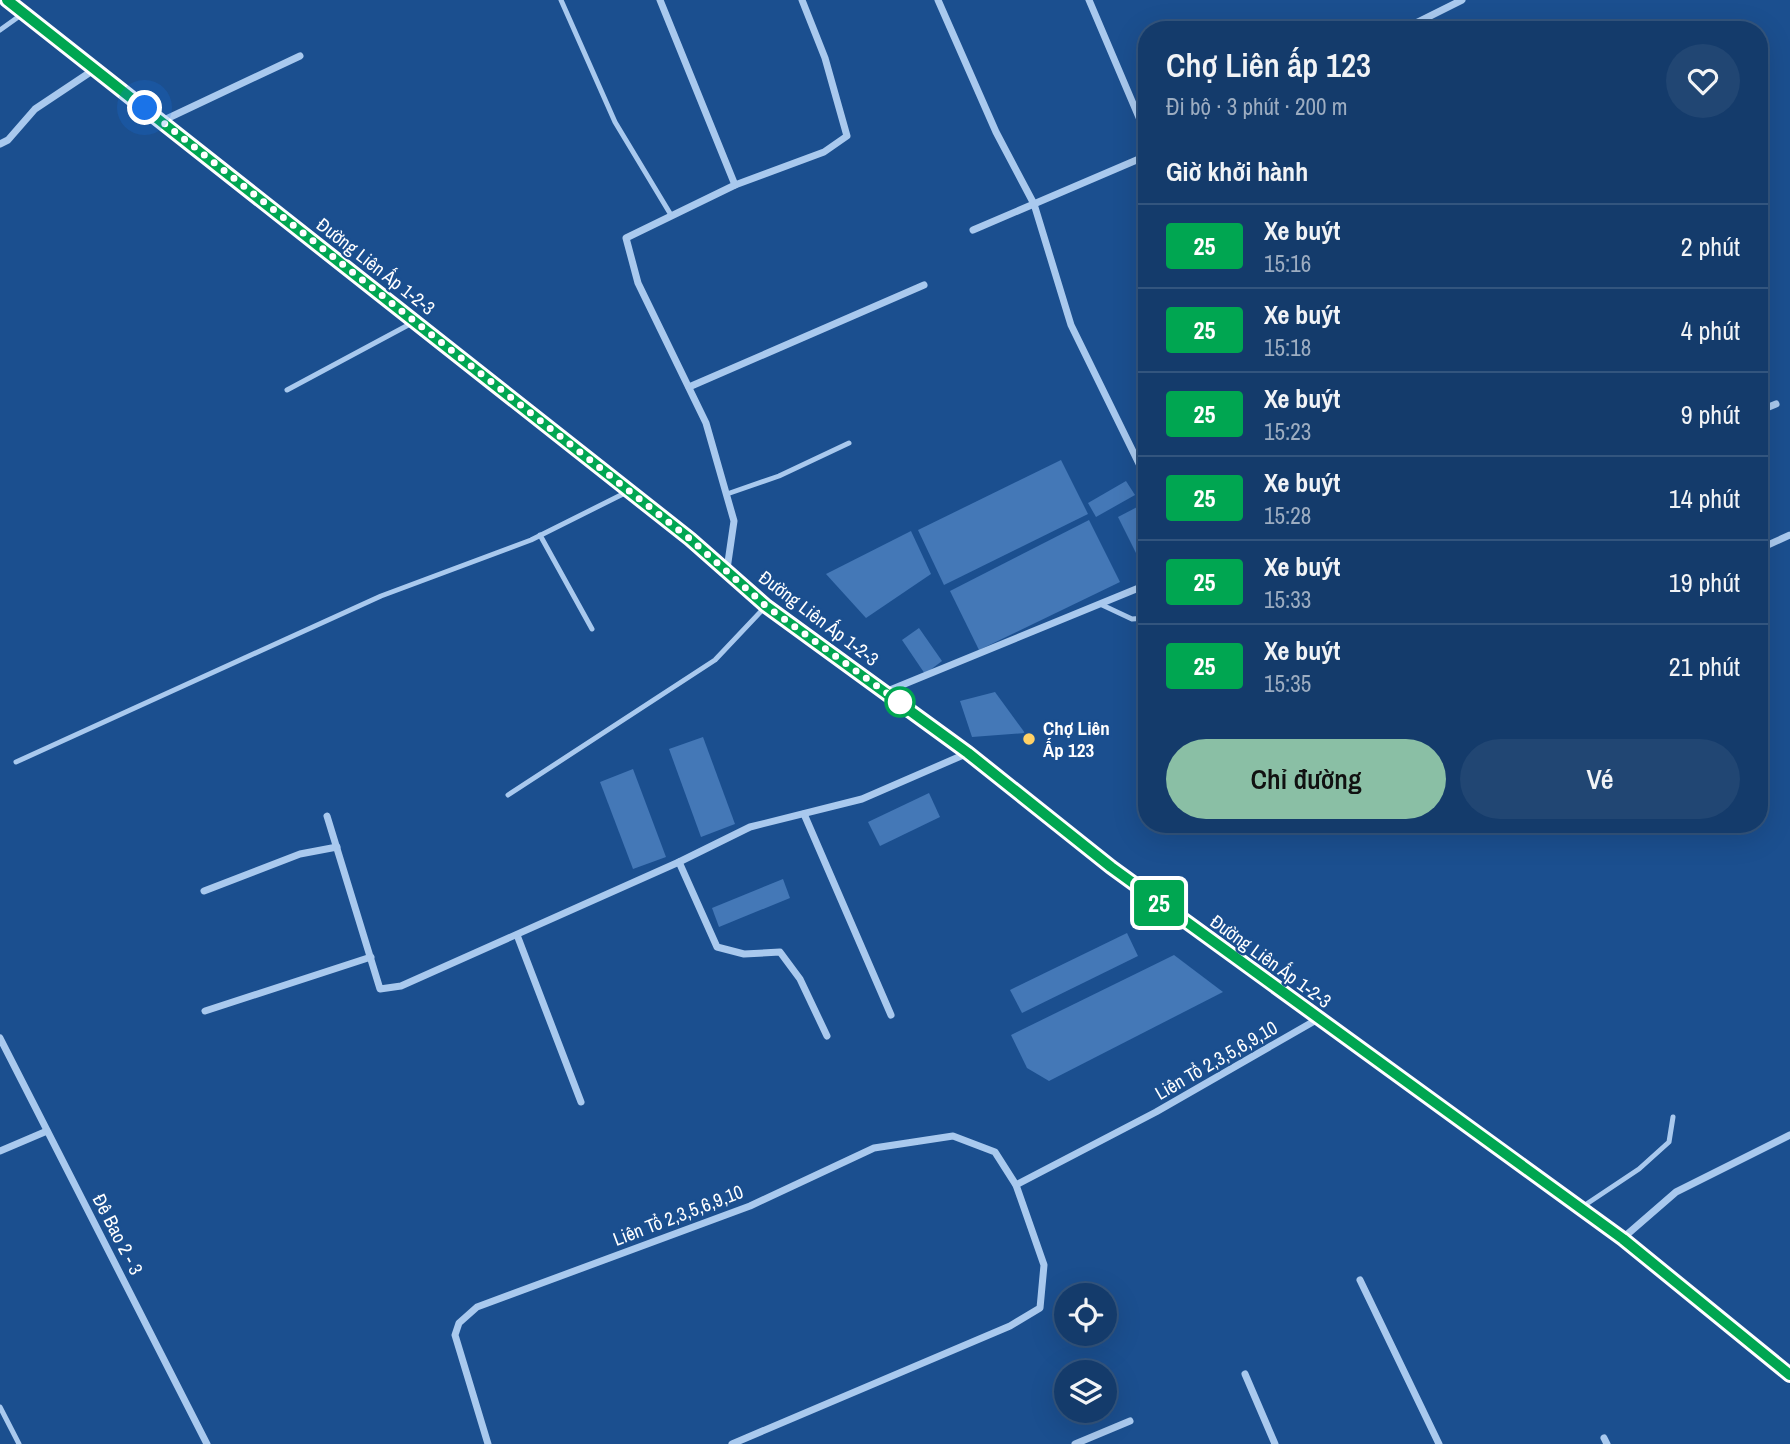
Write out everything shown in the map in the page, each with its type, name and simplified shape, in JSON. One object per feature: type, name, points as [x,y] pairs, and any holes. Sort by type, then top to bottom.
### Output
[{"type":"street","name":"Đường Liên Ấp 1-2-3","points":[[7,0],[630,491],[727,569],[766,606],[968,753],[1111,867],[1623,1239],[1790,1376]]},
{"type":"street","points":[[660,0],[735,185]]},
{"type":"street","points":[[727,569],[734,522],[706,423],[638,283],[626,238],[735,185],[824,152],[847,136],[825,58],[802,0]]},
{"type":"street","points":[[938,0],[996,132],[1034,204],[1071,325],[1138,462]]},
{"type":"street","points":[[1089,0],[1138,115]]},
{"type":"street","points":[[1420,21],[1462,0]]},
{"type":"street","points":[[162,122],[300,56]]},
{"type":"street","points":[[0,144],[8,140],[35,109],[95,69]]},
{"type":"street","points":[[974,230],[1138,159]]},
{"type":"street","points":[[689,387],[924,285]]},
{"type":"street","points":[[1768,407],[1776,404]]},
{"type":"street","points":[[1768,545],[1790,535]]},
{"type":"street","points":[[885,692],[1138,588]]},
{"type":"street","points":[[327,816],[380,989],[401,986],[679,862],[750,827],[862,799],[968,753]]},
{"type":"street","points":[[804,814],[891,1015]]},
{"type":"street","points":[[204,891],[300,854],[337,847]]},
{"type":"street","points":[[679,862],[717,947],[744,954],[780,952],[800,979],[827,1036]]},
{"type":"street","points":[[517,934],[581,1102]]},
{"type":"street","points":[[205,1011],[371,957]]},
{"type":"street","name":"Liên Tổ 2,3,5,6,9,10","points":[[1016,1185],[1156,1112],[1318,1019]]},
{"type":"street","name":"Đê Bao 2 - 3","points":[[0,1038],[207,1444]]},
{"type":"street","points":[[0,1151],[47,1131]]},
{"type":"street","name":"Liên Tổ 2,3,5,6,9,10","points":[[488,1444],[455,1335],[459,1323],[477,1307],[750,1206],[874,1148],[953,1136],[995,1152],[1016,1185],[1044,1265],[1040,1308],[1010,1326],[732,1444]]},
{"type":"street","points":[[1623,1239],[1676,1192],[1790,1136]]},
{"type":"street","points":[[1360,1280],[1439,1444]]},
{"type":"street","points":[[1245,1374],[1275,1444]]},
{"type":"street","points":[[1080,1443],[1130,1421]]},
{"type":"lane","points":[[561,0],[615,121],[671,215]]},
{"type":"lane","points":[[0,30],[23,13]]},
{"type":"lane","points":[[287,390],[415,322]]},
{"type":"lane","points":[[727,494],[779,476],[849,443]]},
{"type":"lane","points":[[16,762],[381,596],[540,535],[630,491]]},
{"type":"lane","points":[[540,535],[592,629]]},
{"type":"lane","points":[[1100,604],[1132,619],[1138,619]]},
{"type":"lane","points":[[508,795],[715,660],[766,606]]},
{"type":"lane","points":[[1580,1209],[1639,1169],[1669,1142],[1673,1117]]},
{"type":"lane","points":[[0,1407],[19,1444]]},
{"type":"building","points":[[1061,460],[1088,514],[944,585],[918,530]]},
{"type":"building","points":[[1126,481],[1135,495],[1096,517],[1088,503]]},
{"type":"building","points":[[1138,507],[1138,557],[1118,517]]},
{"type":"building","points":[[1089,520],[1120,582],[979,650],[950,591]]},
{"type":"building","points":[[911,531],[931,574],[866,618],[826,574]]},
{"type":"building","points":[[919,628],[942,661],[925,674],[902,640]]},
{"type":"building","points":[[995,692],[1025,733],[972,737],[960,701]]},
{"type":"building","points":[[703,737],[735,824],[701,837],[669,749]]},
{"type":"building","points":[[633,769],[666,857],[633,869],[600,782]]},
{"type":"building","points":[[929,793],[940,817],[880,846],[868,822]]},
{"type":"building","points":[[783,879],[790,898],[719,927],[712,908]]},
{"type":"building","points":[[1127,933],[1138,956],[1022,1013],[1010,990]]},
{"type":"building","points":[[1174,955],[1223,992],[1049,1081],[1027,1068],[1011,1035]]},
{"type":"bus line","name":"25","points":[[7,0],[690,539],[766,606],[968,753],[1111,867],[1623,1239],[1790,1375]]},
{"type":"place","name":"Chợ Liên Ấp 123","points":[[1029,739]]},
{"type":"route","points":[[145,108],[690,539],[766,606],[906,707],[900,702]]}]
